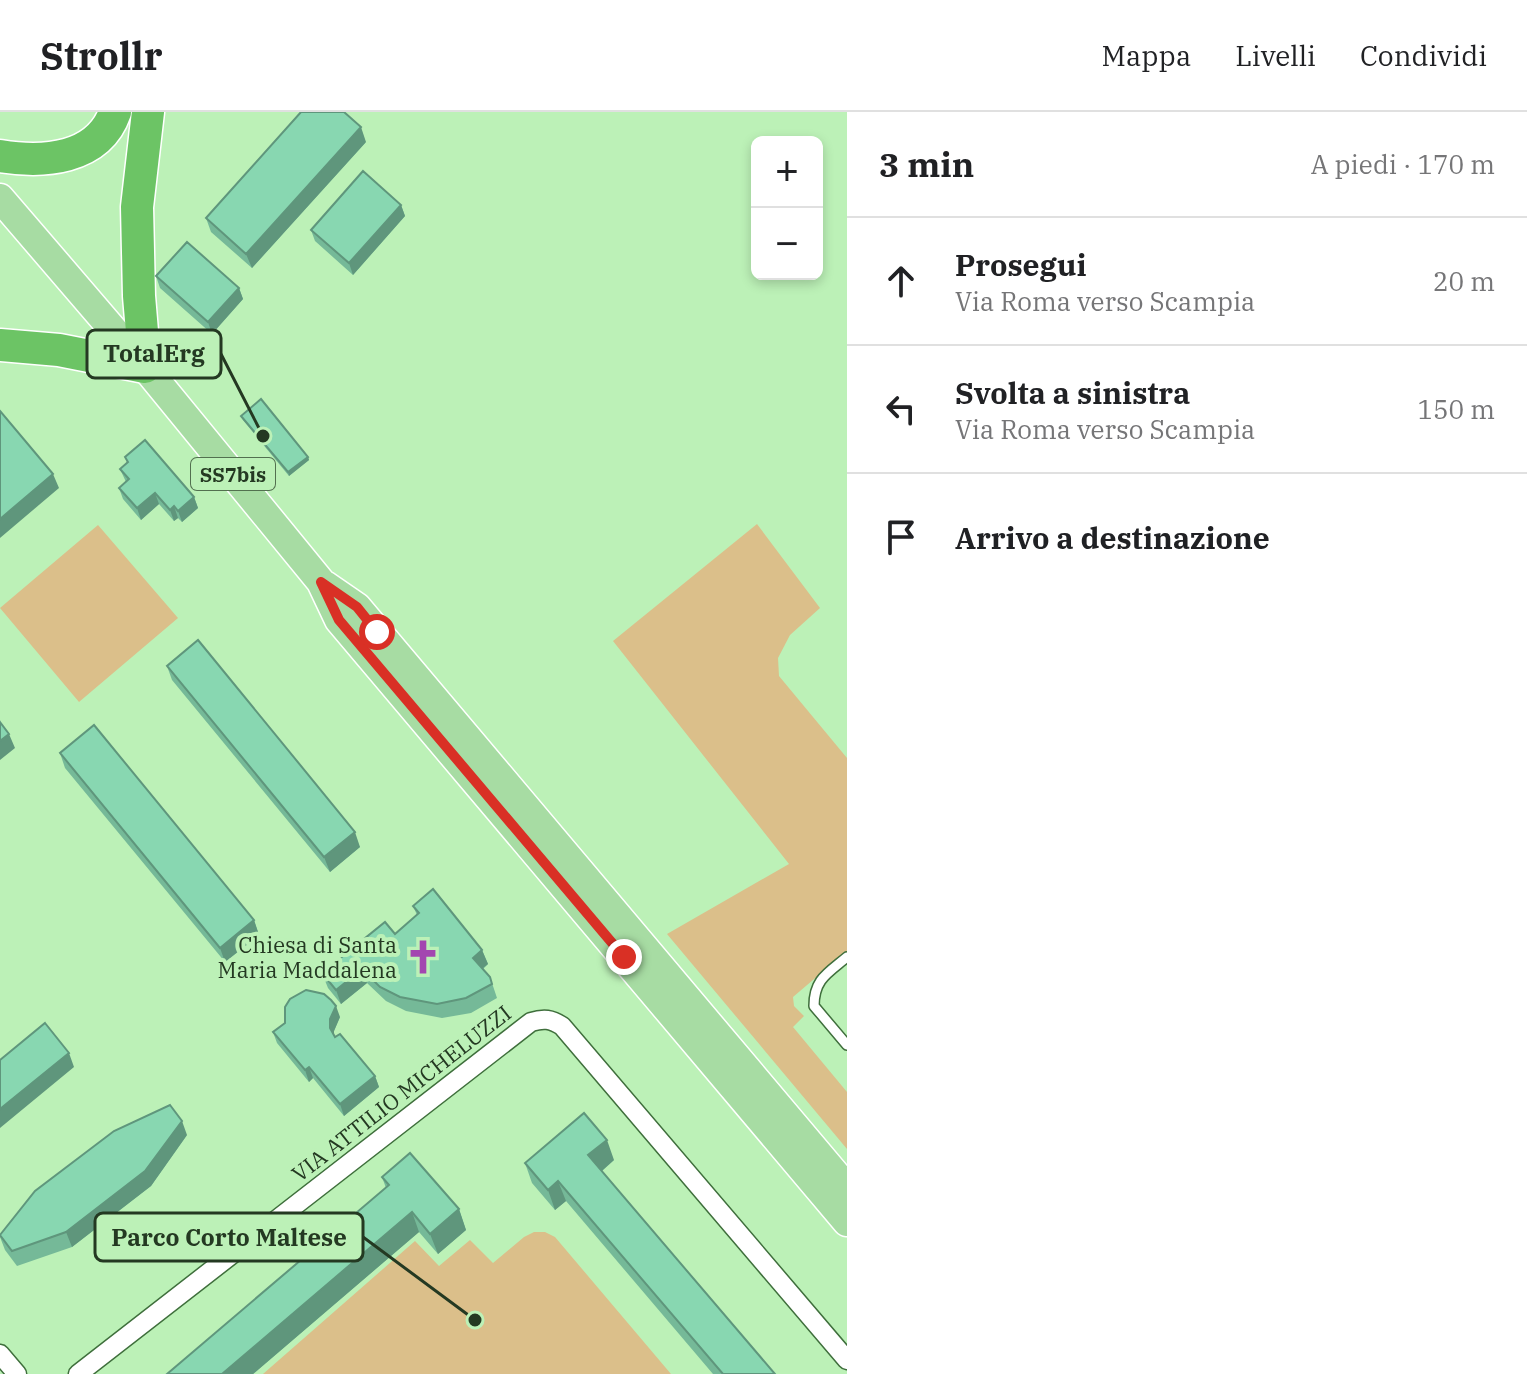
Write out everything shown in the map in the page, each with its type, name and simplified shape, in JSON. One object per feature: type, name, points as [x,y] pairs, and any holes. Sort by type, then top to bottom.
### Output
[{"type":"highway","points":[[0,156],[49,159],[76,153],[98,141],[115,112]]},
{"type":"highway","points":[[0,345],[59,350],[145,367],[139,296],[137,207],[148,112]]},
{"type":"main road","name":"SS7bis","points":[[0,198],[145,367],[321,582]]},
{"type":"main road","points":[[321,582],[357,607],[847,1188]]},
{"type":"main road","points":[[321,582],[339,620],[847,1222]]},
{"type":"street","name":"VIA ATTILIO MICHELUZZI","points":[[78,1374],[531,1022],[541,1019],[552,1020],[562,1026],[847,1360]]},
{"type":"street","points":[[0,1354],[17,1374]]},
{"type":"lane","points":[[847,957],[817,983],[814,995],[814,1006],[847,1045]]},
{"type":"shaded area","points":[[757,524],[820,608],[790,635],[778,658],[779,676],[847,758],[847,951],[793,997],[794,1006],[804,1016],[793,1027],[847,1092],[847,1149],[667,934],[789,864],[613,641]]},
{"type":"shaded area","points":[[98,525],[178,618],[79,702],[0,608]]},
{"type":"shaded area","points":[[534,1232],[545,1232],[555,1237],[671,1374],[263,1374],[415,1241],[439,1266],[470,1240],[493,1263]]},
{"type":"building","points":[[301,112],[344,112],[361,127],[246,254],[206,218]]},
{"type":"building","points":[[363,171],[401,205],[349,263],[311,230]]},
{"type":"building","points":[[187,242],[239,288],[208,322],[156,276]]},
{"type":"building","points":[[261,399],[308,457],[288,472],[241,416]]},
{"type":"building","points":[[0,411],[53,474],[0,519]]},
{"type":"building","points":[[145,440],[194,497],[178,511],[174,506],[170,510],[155,493],[137,508],[119,488],[129,479],[120,469],[128,462],[125,457]]},
{"type":"building","points":[[198,640],[355,832],[324,857],[167,666]]},
{"type":"building","points":[[0,722],[9,734],[0,741]]},
{"type":"building","points":[[94,725],[254,920],[220,948],[60,753]]},
{"type":"building","name":"Chiesa di Santa Maria Maddalena","points":[[433,889],[482,950],[473,958],[490,977],[492,984],[466,998],[437,1004],[400,997],[380,987],[362,969],[336,990],[322,973],[385,922],[395,934],[419,913],[413,906]]},
{"type":"building","points":[[306,990],[324,994],[336,1006],[330,1019],[330,1028],[335,1037],[340,1034],[375,1076],[340,1104],[309,1067],[305,1070],[273,1032],[285,1023],[285,1007],[290,999]]},
{"type":"building","points":[[45,1023],[69,1053],[0,1109],[0,1060]]},
{"type":"building","points":[[170,1105],[182,1121],[145,1171],[66,1232],[12,1251],[0,1235],[35,1191],[114,1131]]},
{"type":"building","points":[[584,1113],[607,1140],[588,1155],[775,1374],[723,1374],[558,1181],[548,1190],[525,1163]]},
{"type":"building","points":[[410,1153],[459,1209],[430,1234],[412,1212],[222,1374],[167,1374],[389,1185],[382,1177]]},
{"type":"place","name":"TotalErg","points":[[263,436]]},
{"type":"place","name":"Chiesa di Santa Maria Maddalena","points":[[423,957]]},
{"type":"place","name":"Parco Corto Maltese","points":[[475,1320]]},
{"type":"route","points":[[377,632],[357,607],[321,582],[339,620],[624,957]]}]
